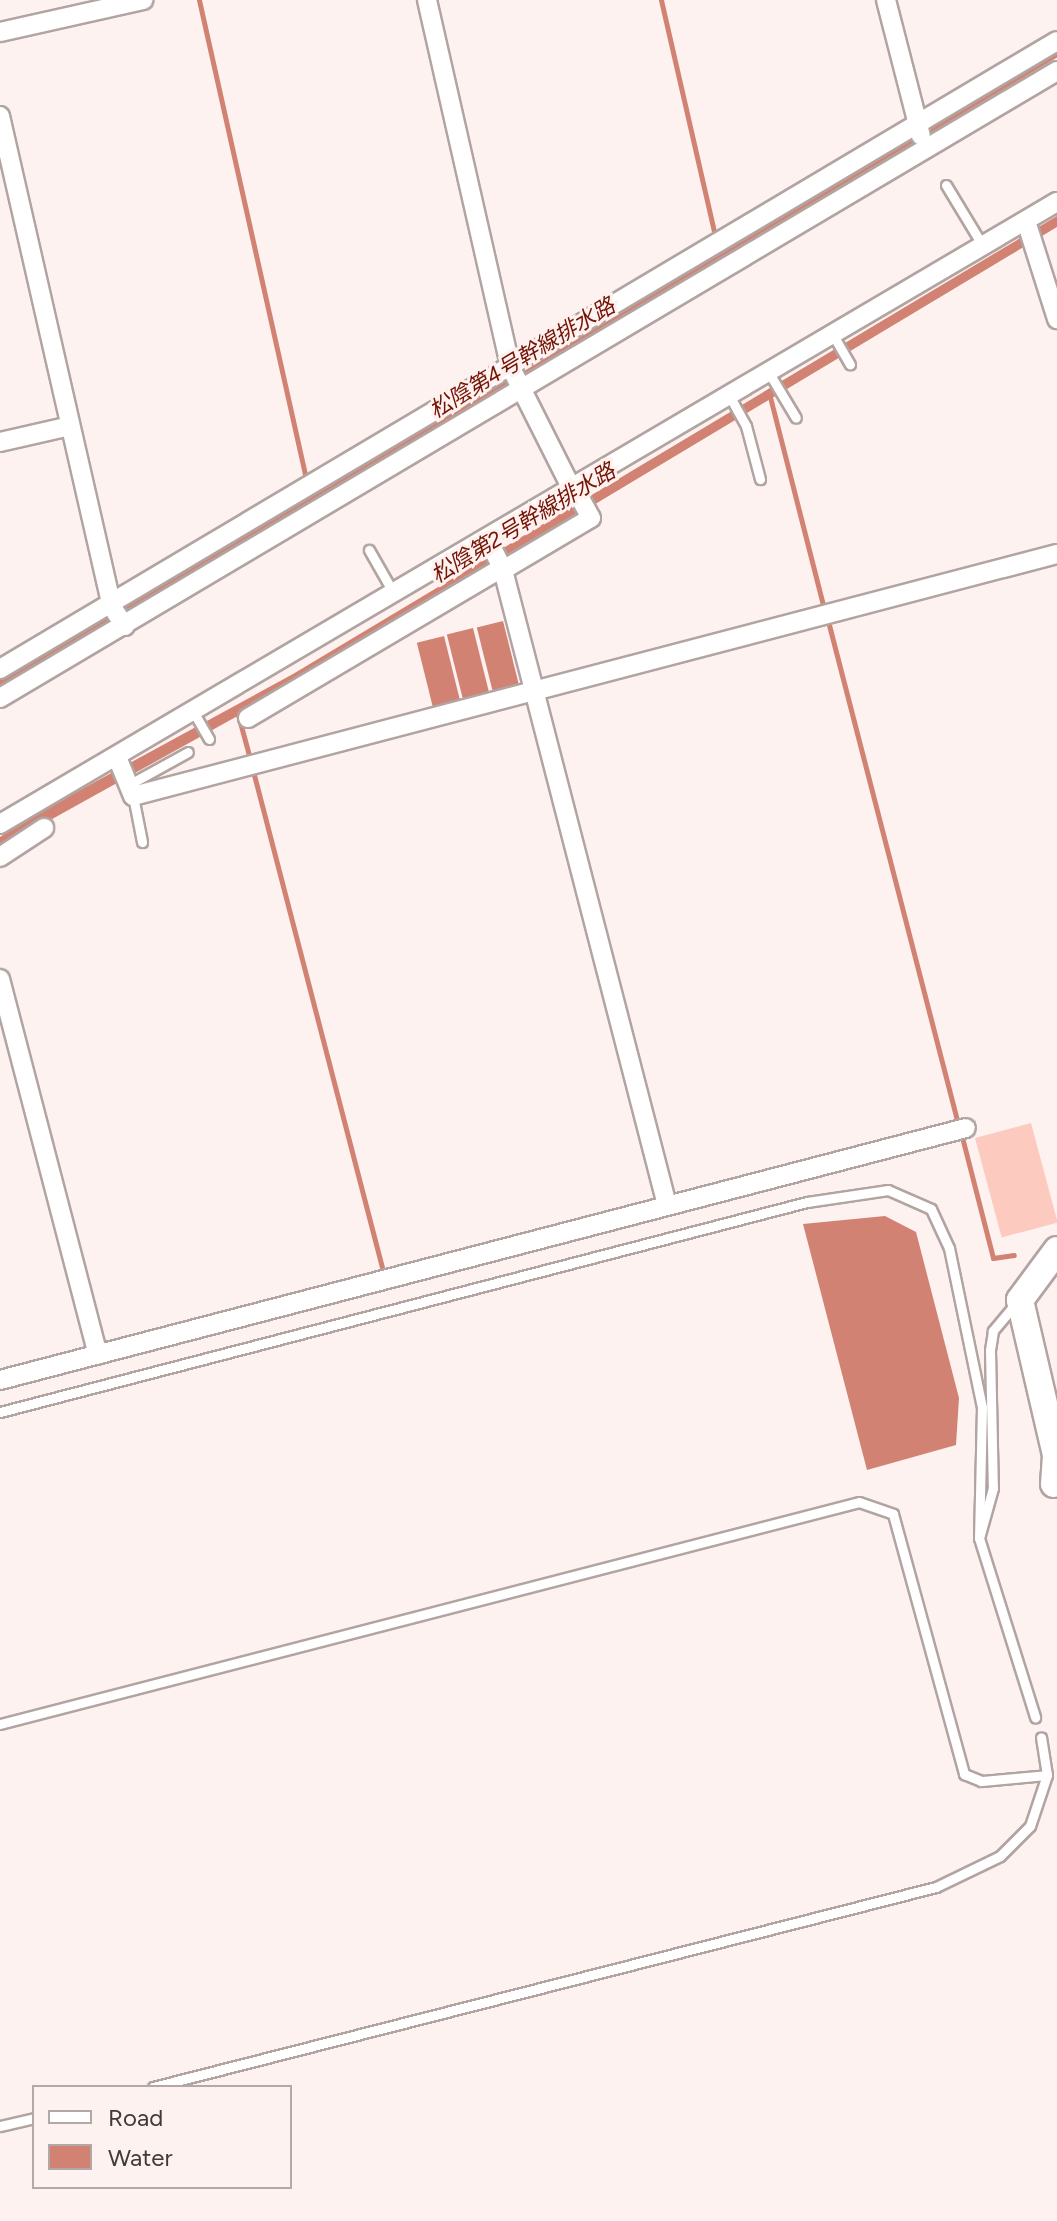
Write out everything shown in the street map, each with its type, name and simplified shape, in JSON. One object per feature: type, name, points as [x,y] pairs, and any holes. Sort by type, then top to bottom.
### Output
[{"type":"street","points":[[0,32],[143,0]]},
{"type":"street","points":[[248,687],[256,713],[589,514],[515,380],[427,0]]},
{"type":"street","points":[[886,0],[922,137]]},
{"type":"street","points":[[0,698],[118,615],[922,137],[1057,41]]},
{"type":"street","points":[[0,669],[118,615],[922,137],[1057,71]]},
{"type":"street","points":[[0,116],[70,426],[118,615]]},
{"type":"street","points":[[0,824],[248,687],[396,596],[490,544],[771,376],[983,246],[1030,230],[1057,202]]},
{"type":"street","points":[[1030,230],[1057,319]]},
{"type":"street","points":[[0,442],[70,426]]},
{"type":"street","points":[[490,544],[502,568],[667,1205]]},
{"type":"street","points":[[118,760],[131,787],[535,693],[1057,554]]},
{"type":"street","points":[[304,654],[317,676]]},
{"type":"street","points":[[0,857],[44,828]]},
{"type":"street","points":[[0,979],[98,1354]]},
{"type":"street","points":[[0,1380],[966,1128]]},
{"type":"street","points":[[1055,1490],[1056,1455],[1020,1300],[1057,1250]]},
{"type":"lane","points":[[946,185],[983,246]]},
{"type":"lane","points":[[834,338],[848,360]]},
{"type":"lane","points":[[771,376],[796,418]]},
{"type":"lane","points":[[730,399],[743,420],[760,479]]},
{"type":"lane","points":[[369,550],[396,596]]},
{"type":"lane","points":[[196,716],[208,738]]},
{"type":"lane","points":[[142,842],[131,787],[188,752]]},
{"type":"lane","points":[[0,1412],[807,1202],[888,1190],[931,1209],[949,1248],[982,1407],[979,1538],[1035,1717]]},
{"type":"lane","points":[[979,1538],[993,1488],[990,1350],[993,1331],[1020,1300]]},
{"type":"lane","points":[[0,1724],[859,1502],[893,1514],[964,1774],[981,1781],[1047,1775]]},
{"type":"lane","points":[[161,2085],[936,1887],[1000,1856],[1030,1826],[1047,1775],[1041,1737]]},
{"type":"lane","points":[[0,2126],[32,2118]]},
{"type":"shaded area","points":[[1031,1123],[1057,1223],[1002,1238],[975,1138]]},
{"type":"water","points":[[1057,216],[1057,227],[297,683],[0,848],[0,837],[27,819],[293,674]]},
{"type":"water","points":[[503,621],[520,689],[494,695],[477,628]]},
{"type":"water","points":[[473,628],[490,696],[464,702],[447,635]]},
{"type":"water","points":[[444,636],[461,703],[434,710],[417,643]]},
{"type":"water","points":[[885,1216],[916,1232],[959,1398],[956,1445],[867,1470],[803,1224]]},
{"type":"waterway","points":[[199,0],[307,483]]},
{"type":"waterway","points":[[661,0],[716,240]]},
{"type":"waterway","name":"松陰第4号幹線排水路","points":[[0,682],[1057,54]]},
{"type":"waterway","points":[[769,393],[824,608]]},
{"type":"waterway","points":[[828,621],[957,1120]]},
{"type":"waterway","points":[[237,711],[250,759]]},
{"type":"waterway","points":[[253,771],[383,1271]]},
{"type":"waterway","points":[[962,1137],[993,1258],[1014,1255]]},
{"type":"water label","name":"松陰第2号幹線排水路","points":[[523,523]]}]
